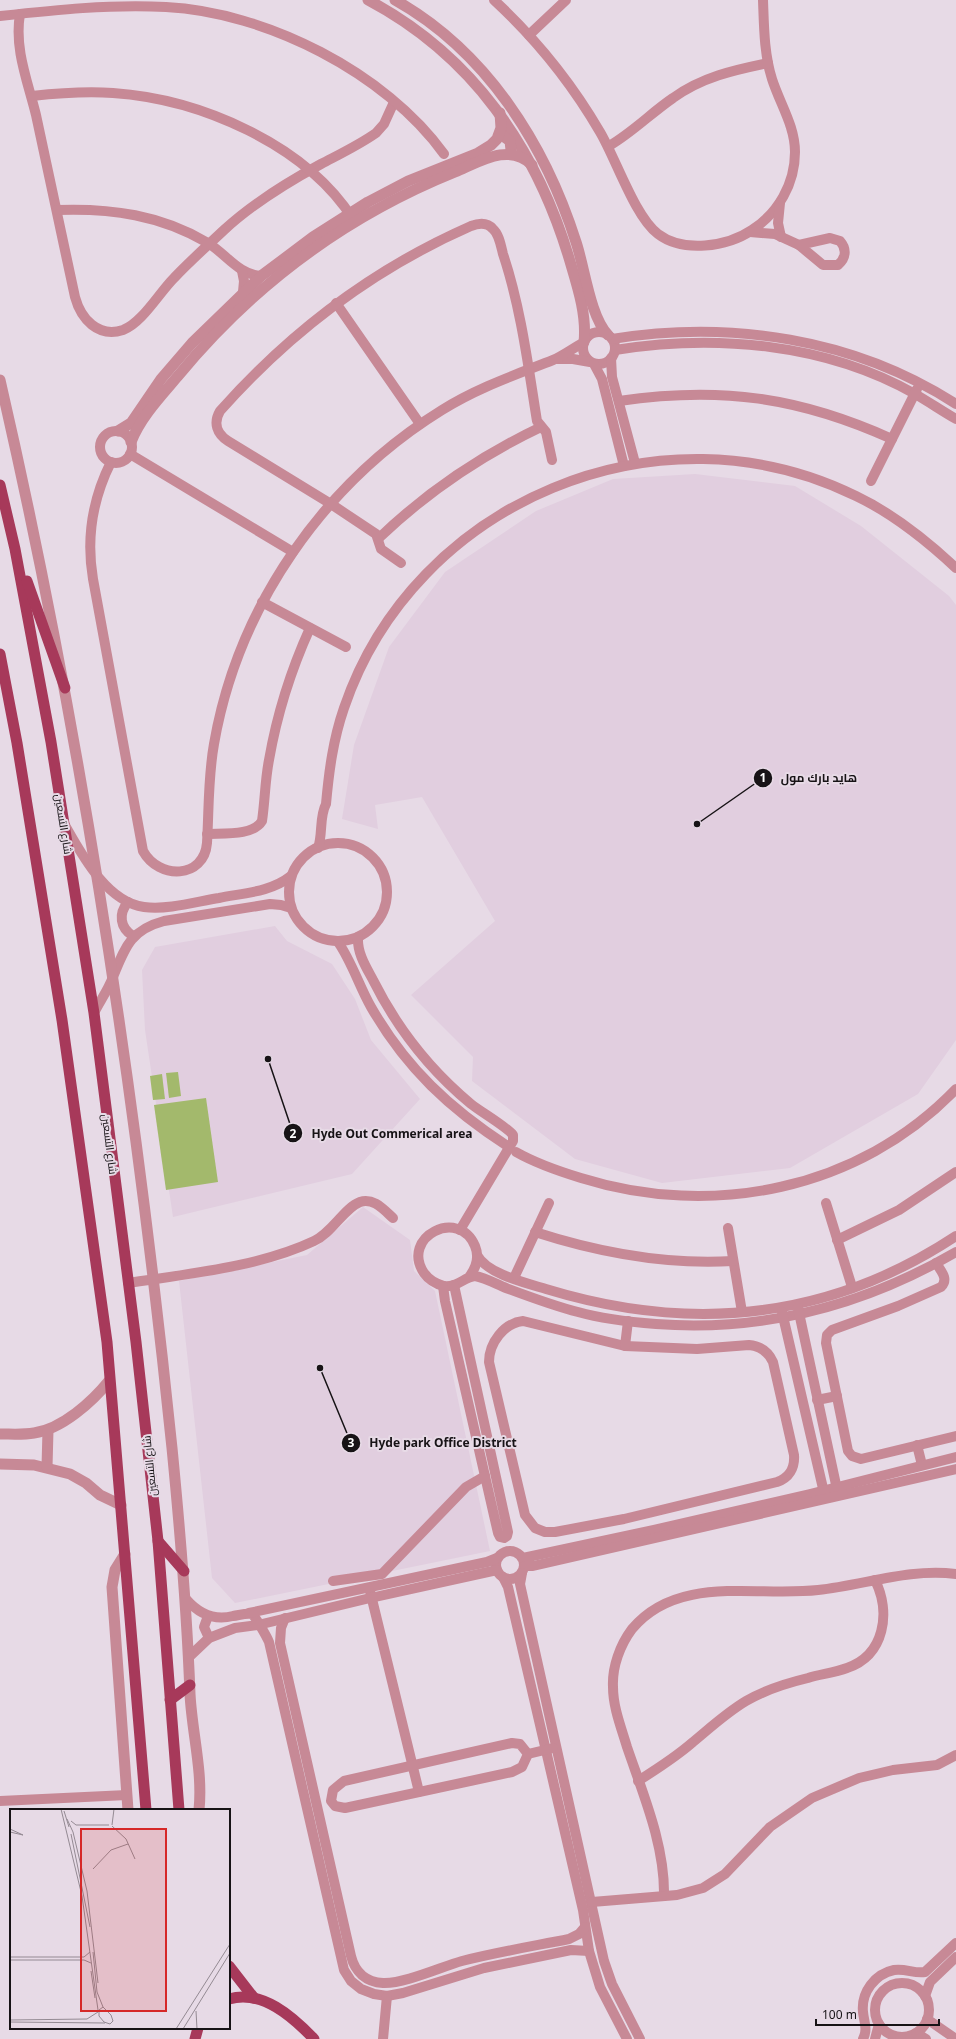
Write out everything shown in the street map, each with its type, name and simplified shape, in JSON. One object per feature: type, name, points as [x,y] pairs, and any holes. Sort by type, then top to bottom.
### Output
[{"type":"main road","name":"شارع التسعين","points":[[0,485],[4,513],[15,549],[51,742],[65,825],[78,925],[94,1013],[128,1283],[158,1541],[179,1809]]},
{"type":"main road","points":[[15,549],[65,688]]},
{"type":"main road","points":[[0,654],[28,804],[62,1020],[107,1342],[109,1381],[122,1505],[146,1809]]},
{"type":"main road","points":[[158,1541],[184,1571]]},
{"type":"main road","points":[[170,1700],[190,1685]]},
{"type":"main road","points":[[230,1967],[254,1998]]},
{"type":"main road","points":[[230,1999],[240,1996],[254,1998],[287,2015],[314,2039]]},
{"type":"street","points":[[368,0],[404,21],[434,44],[471,79],[500,113],[532,165],[551,205],[572,268],[584,317],[584,354],[593,363],[602,379],[624,466]]},
{"type":"street","points":[[395,0],[429,21],[472,60],[498,90],[527,133],[553,181],[570,222],[596,314],[601,326],[610,337],[613,354],[611,372],[635,463]]},
{"type":"street","points":[[494,0],[529,35],[573,88],[609,146],[641,214],[657,234],[668,240],[686,245],[706,245],[730,240],[750,232],[767,218],[781,202],[790,183],[795,152],[790,122],[772,78],[768,63],[764,33],[764,0]]},
{"type":"street","points":[[529,35],[566,0]]},
{"type":"street","points":[[0,16],[94,7],[173,7],[215,14],[262,27],[307,46],[351,71],[394,102],[421,126],[444,154]]},
{"type":"street","points":[[20,14],[18,40],[32,96],[75,297],[80,313],[91,325],[106,331],[122,330],[136,322],[175,277],[255,204],[309,170],[376,133],[384,124],[394,102]]},
{"type":"street","points":[[609,146],[631,133],[662,106],[686,89],[715,76],[768,63]]},
{"type":"street","points":[[32,96],[73,92],[114,93],[141,96],[174,103],[219,118],[244,129],[284,152],[309,170],[324,183],[351,217]]},
{"type":"street","points":[[500,113],[501,128],[499,135],[491,145],[478,153],[408,181],[351,217],[295,249],[261,276],[208,326],[176,361],[132,423],[118,430],[107,433],[100,443],[101,455],[111,462],[118,463],[125,460],[130,454],[132,442],[138,428],[169,386],[221,328],[271,281],[317,246],[351,217],[489,158],[510,154],[522,157],[532,165]]},
{"type":"street","points":[[499,135],[510,141],[510,154]]},
{"type":"street","points":[[781,202],[778,223],[781,236]]},
{"type":"street","points":[[57,210],[102,210],[147,217],[190,233],[210,244],[242,270],[251,275],[261,276]]},
{"type":"street","points":[[401,563],[381,549],[379,538],[376,534],[331,504],[223,438],[219,434],[216,422],[220,411],[260,368],[300,331],[336,302],[376,275],[422,249],[479,223],[488,224],[494,230],[506,263],[519,316],[538,421],[547,436],[552,460]]},
{"type":"street","points":[[750,232],[769,233],[781,236],[799,245]]},
{"type":"street","points":[[242,270],[244,292]]},
{"type":"street","points":[[336,302],[420,424]]},
{"type":"street","points":[[111,462],[98,490],[91,519],[91,564],[143,851],[148,859],[161,869],[184,870],[191,868],[203,857],[206,850],[209,774],[220,714],[237,657],[262,602],[292,552],[331,504],[382,453],[420,424],[465,396],[528,368],[555,359],[584,342],[586,338],[595,333],[599,332],[610,337],[690,331],[743,332],[808,343],[846,353],[920,383],[956,404]]},
{"type":"street","points":[[555,359],[573,359],[600,364],[613,354],[659,344],[691,342],[768,347],[843,364],[873,375],[914,394],[956,419]]},
{"type":"street","points":[[0,380],[27,495],[65,688],[112,978],[154,1279],[184,1571],[190,1656],[190,1685],[200,1785],[199,1809]]},
{"type":"street","points":[[871,481],[920,383]]},
{"type":"street","points":[[619,401],[654,396],[688,394],[758,398],[827,413],[860,424],[892,439]]},
{"type":"street","points":[[379,538],[417,504],[456,474],[497,449],[541,427]]},
{"type":"street","points":[[118,430],[124,433],[132,442]]},
{"type":"street","points":[[130,454],[292,552]]},
{"type":"street","points":[[318,848],[323,811],[326,804],[334,741],[344,707],[357,675],[384,626],[414,587],[438,561],[464,538],[493,518],[524,500],[589,474],[635,463],[679,458],[724,460],[768,466],[815,479],[857,496],[903,524],[931,545],[956,568]]},
{"type":"street","points":[[262,602],[346,647]]},
{"type":"street","points":[[207,834],[251,830],[256,828],[262,821],[269,760],[278,719],[289,679],[310,628]]},
{"type":"street","points":[[326,804],[328,812],[327,833],[330,844]]},
{"type":"street","points":[[65,825],[84,859],[95,875],[128,902],[145,907],[179,905],[269,888],[281,884],[291,876],[302,859],[318,848],[330,844],[341,843],[362,849],[378,864],[385,878],[387,894],[384,911],[378,922],[369,931],[358,937],[338,942],[326,940],[309,932],[296,919],[291,908],[289,887],[291,876]]},
{"type":"street","points":[[128,902],[122,912],[121,918],[124,929],[133,936]]},
{"type":"street","points":[[94,1013],[112,978],[121,955],[133,936],[147,926],[181,918],[270,904],[291,908]]},
{"type":"street","points":[[179,905],[181,918]]},
{"type":"street","points":[[145,907],[147,926]]},
{"type":"street","points":[[358,937],[360,952],[369,974],[382,999],[407,1037],[432,1067],[454,1089],[471,1104],[511,1133],[513,1141],[512,1150],[460,1230]]},
{"type":"street","points":[[338,942],[347,956],[359,984],[378,1019],[410,1065],[436,1092],[462,1115],[512,1150],[545,1167],[605,1186],[646,1194],[687,1197],[729,1196],[763,1191],[808,1180],[845,1166],[880,1148],[914,1126],[956,1089]]},
{"type":"street","points":[[838,1240],[899,1210],[956,1172]]},
{"type":"street","points":[[128,1283],[215,1269],[295,1249],[316,1241],[331,1230],[352,1206],[360,1202],[369,1201],[375,1203],[394,1218]]},
{"type":"street","points":[[514,1278],[549,1203]]},
{"type":"street","points":[[826,1203],[852,1287]]},
{"type":"street","points":[[469,1277],[476,1267],[477,1255],[474,1242],[460,1230],[448,1228],[436,1230],[426,1238],[420,1250],[420,1263],[426,1276],[437,1284],[449,1285],[469,1277],[478,1277],[579,1313],[628,1321],[704,1325],[739,1324],[782,1313],[797,1305],[852,1287],[912,1261],[956,1236]]},
{"type":"street","points":[[728,1228],[742,1312]]},
{"type":"street","points":[[535,1232],[590,1248],[637,1258],[685,1262],[733,1261]]},
{"type":"street","points":[[477,1255],[487,1266],[514,1278],[577,1298],[632,1310],[678,1314],[742,1312],[799,1315],[840,1305],[879,1290],[956,1252]]},
{"type":"street","points":[[936,1263],[945,1279],[944,1284],[940,1288],[898,1306],[829,1332],[826,1343],[848,1451],[854,1458],[861,1459],[956,1436]]},
{"type":"street","points":[[449,1285],[508,1532],[506,1537],[502,1538],[498,1533],[484,1476],[445,1301],[449,1285]]},
{"type":"street","points":[[797,1305],[838,1492]]},
{"type":"street","points":[[782,1313],[825,1495]]},
{"type":"street","points":[[523,1321],[625,1346],[673,1349],[754,1346],[768,1353],[773,1362],[794,1455],[794,1465],[790,1474],[778,1482],[601,1524],[550,1532],[536,1528],[525,1515],[489,1366],[489,1358],[492,1348],[503,1329],[512,1323],[523,1321]]},
{"type":"street","points":[[625,1346],[628,1321]]},
{"type":"street","points":[[0,1434],[34,1433],[48,1430],[85,1406],[109,1381]]},
{"type":"street","points":[[817,1400],[837,1396]]},
{"type":"street","points":[[47,1467],[48,1430]]},
{"type":"street","points":[[917,1445],[922,1465]]},
{"type":"street","points":[[838,1492],[886,1474],[956,1457]]},
{"type":"street","points":[[0,1464],[47,1467],[78,1478],[100,1495],[122,1505]]},
{"type":"street","points":[[523,1566],[540,1564],[838,1492],[888,1485],[956,1469]]},
{"type":"street","points":[[886,1474],[888,1485]]},
{"type":"street","points":[[333,1581],[382,1574],[466,1487],[484,1476]]},
{"type":"street","points":[[186,1599],[196,1610],[208,1616],[228,1618],[371,1592],[500,1573],[513,1579],[523,1566],[672,1526],[825,1495]]},
{"type":"street","points":[[667,1509],[672,1526]]},
{"type":"street","points":[[190,1656],[209,1638],[235,1628],[258,1625],[285,1618],[371,1592],[487,1562],[497,1558],[503,1552],[510,1550],[518,1552],[523,1566],[520,1584],[607,1971],[617,1995],[640,2039]]},
{"type":"street","points":[[125,1554],[115,1570],[112,1587],[128,1809]]},
{"type":"street","points":[[497,1558],[500,1573],[508,1587],[583,1910],[589,1951],[600,1987],[627,2039]]},
{"type":"street","points":[[664,1896],[662,1858],[619,1722],[613,1686],[614,1668],[620,1651],[628,1634],[640,1620],[670,1600],[687,1595],[725,1591],[801,1592],[840,1587],[916,1573],[956,1574]]},
{"type":"street","points":[[638,1781],[675,1756],[732,1710],[747,1701],[779,1687],[847,1668],[859,1662],[873,1648],[882,1630],[884,1604],[875,1580]]},
{"type":"street","points":[[371,1592],[419,1792]]},
{"type":"street","points":[[249,1613],[256,1617],[258,1625],[271,1647],[344,1970],[351,1981],[361,1989],[374,1994],[387,1996],[404,1993],[502,1964],[571,1950],[589,1951]]},
{"type":"street","points":[[208,1616],[204,1627],[209,1638]]},
{"type":"street","points":[[285,1618],[281,1628],[280,1643],[354,1966],[358,1972],[367,1978],[384,1983],[396,1982],[479,1957],[569,1939],[579,1934],[585,1927]]},
{"type":"street","points":[[541,1728],[552,1725]]},
{"type":"street","points":[[330,1798],[333,1790],[344,1781],[512,1743],[520,1744],[528,1754]]},
{"type":"street","points":[[528,1754],[557,1747]]},
{"type":"street","points":[[330,1798],[336,1806],[345,1808],[512,1772],[522,1767],[528,1754]]},
{"type":"street","points":[[592,1902],[691,1893],[715,1882],[725,1874],[770,1827],[797,1806],[827,1790],[876,1773],[937,1765],[956,1755]]},
{"type":"street","points":[[0,1801],[127,1795]]},
{"type":"street","points":[[307,1806],[330,1798]]},
{"type":"street","points":[[863,2039],[866,2030],[863,2013],[864,1999],[875,1980],[894,1971],[925,1972],[956,1943]]},
{"type":"street","points":[[925,1996],[930,1982],[956,1957]]},
{"type":"street","points":[[428,1972],[424,1981],[433,1984]]},
{"type":"street","points":[[428,1972],[438,1974],[433,1984]]},
{"type":"street","points":[[875,2039],[879,2024],[875,2006],[880,1995],[888,1987],[900,1983],[911,1985],[925,1996],[929,2008],[927,2019],[916,2033],[896,2038],[879,2024]]},
{"type":"street","points":[[383,2039],[387,1996]]},
{"type":"street","points":[[927,2019],[956,2038]]},
{"type":"street","points":[[916,2033],[926,2039]]},
{"type":"shaded area","points":[[695,474],[795,486],[861,526],[949,596],[956,605],[956,1040],[918,1094],[790,1168],[662,1183],[575,1159],[472,1081],[473,1057],[411,995],[495,921],[422,797],[375,805],[378,829],[342,819],[354,745],[389,647],[445,572],[536,511],[613,479]]},
{"type":"shaded area","points":[[275,926],[287,941],[332,964],[355,999],[371,1040],[420,1099],[352,1174],[173,1217],[145,1030],[142,970],[155,947]]},
{"type":"shaded area","points":[[363,1207],[410,1240],[414,1271],[435,1291],[490,1551],[235,1603],[212,1578],[179,1281],[307,1255]]},
{"type":"green space","points":[[178,1072],[181,1096],[169,1098],[166,1073]]},
{"type":"green space","points":[[162,1074],[165,1099],[153,1100],[150,1076]]},
{"type":"green space","points":[[206,1098],[218,1182],[166,1190],[154,1105]]},
{"type":"place","name":"هايد بارك مول","points":[[697,824]]},
{"type":"place","name":"Hyde Out Commerical area","points":[[268,1059]]},
{"type":"place","name":"Hyde park Office District","points":[[320,1368]]}]
